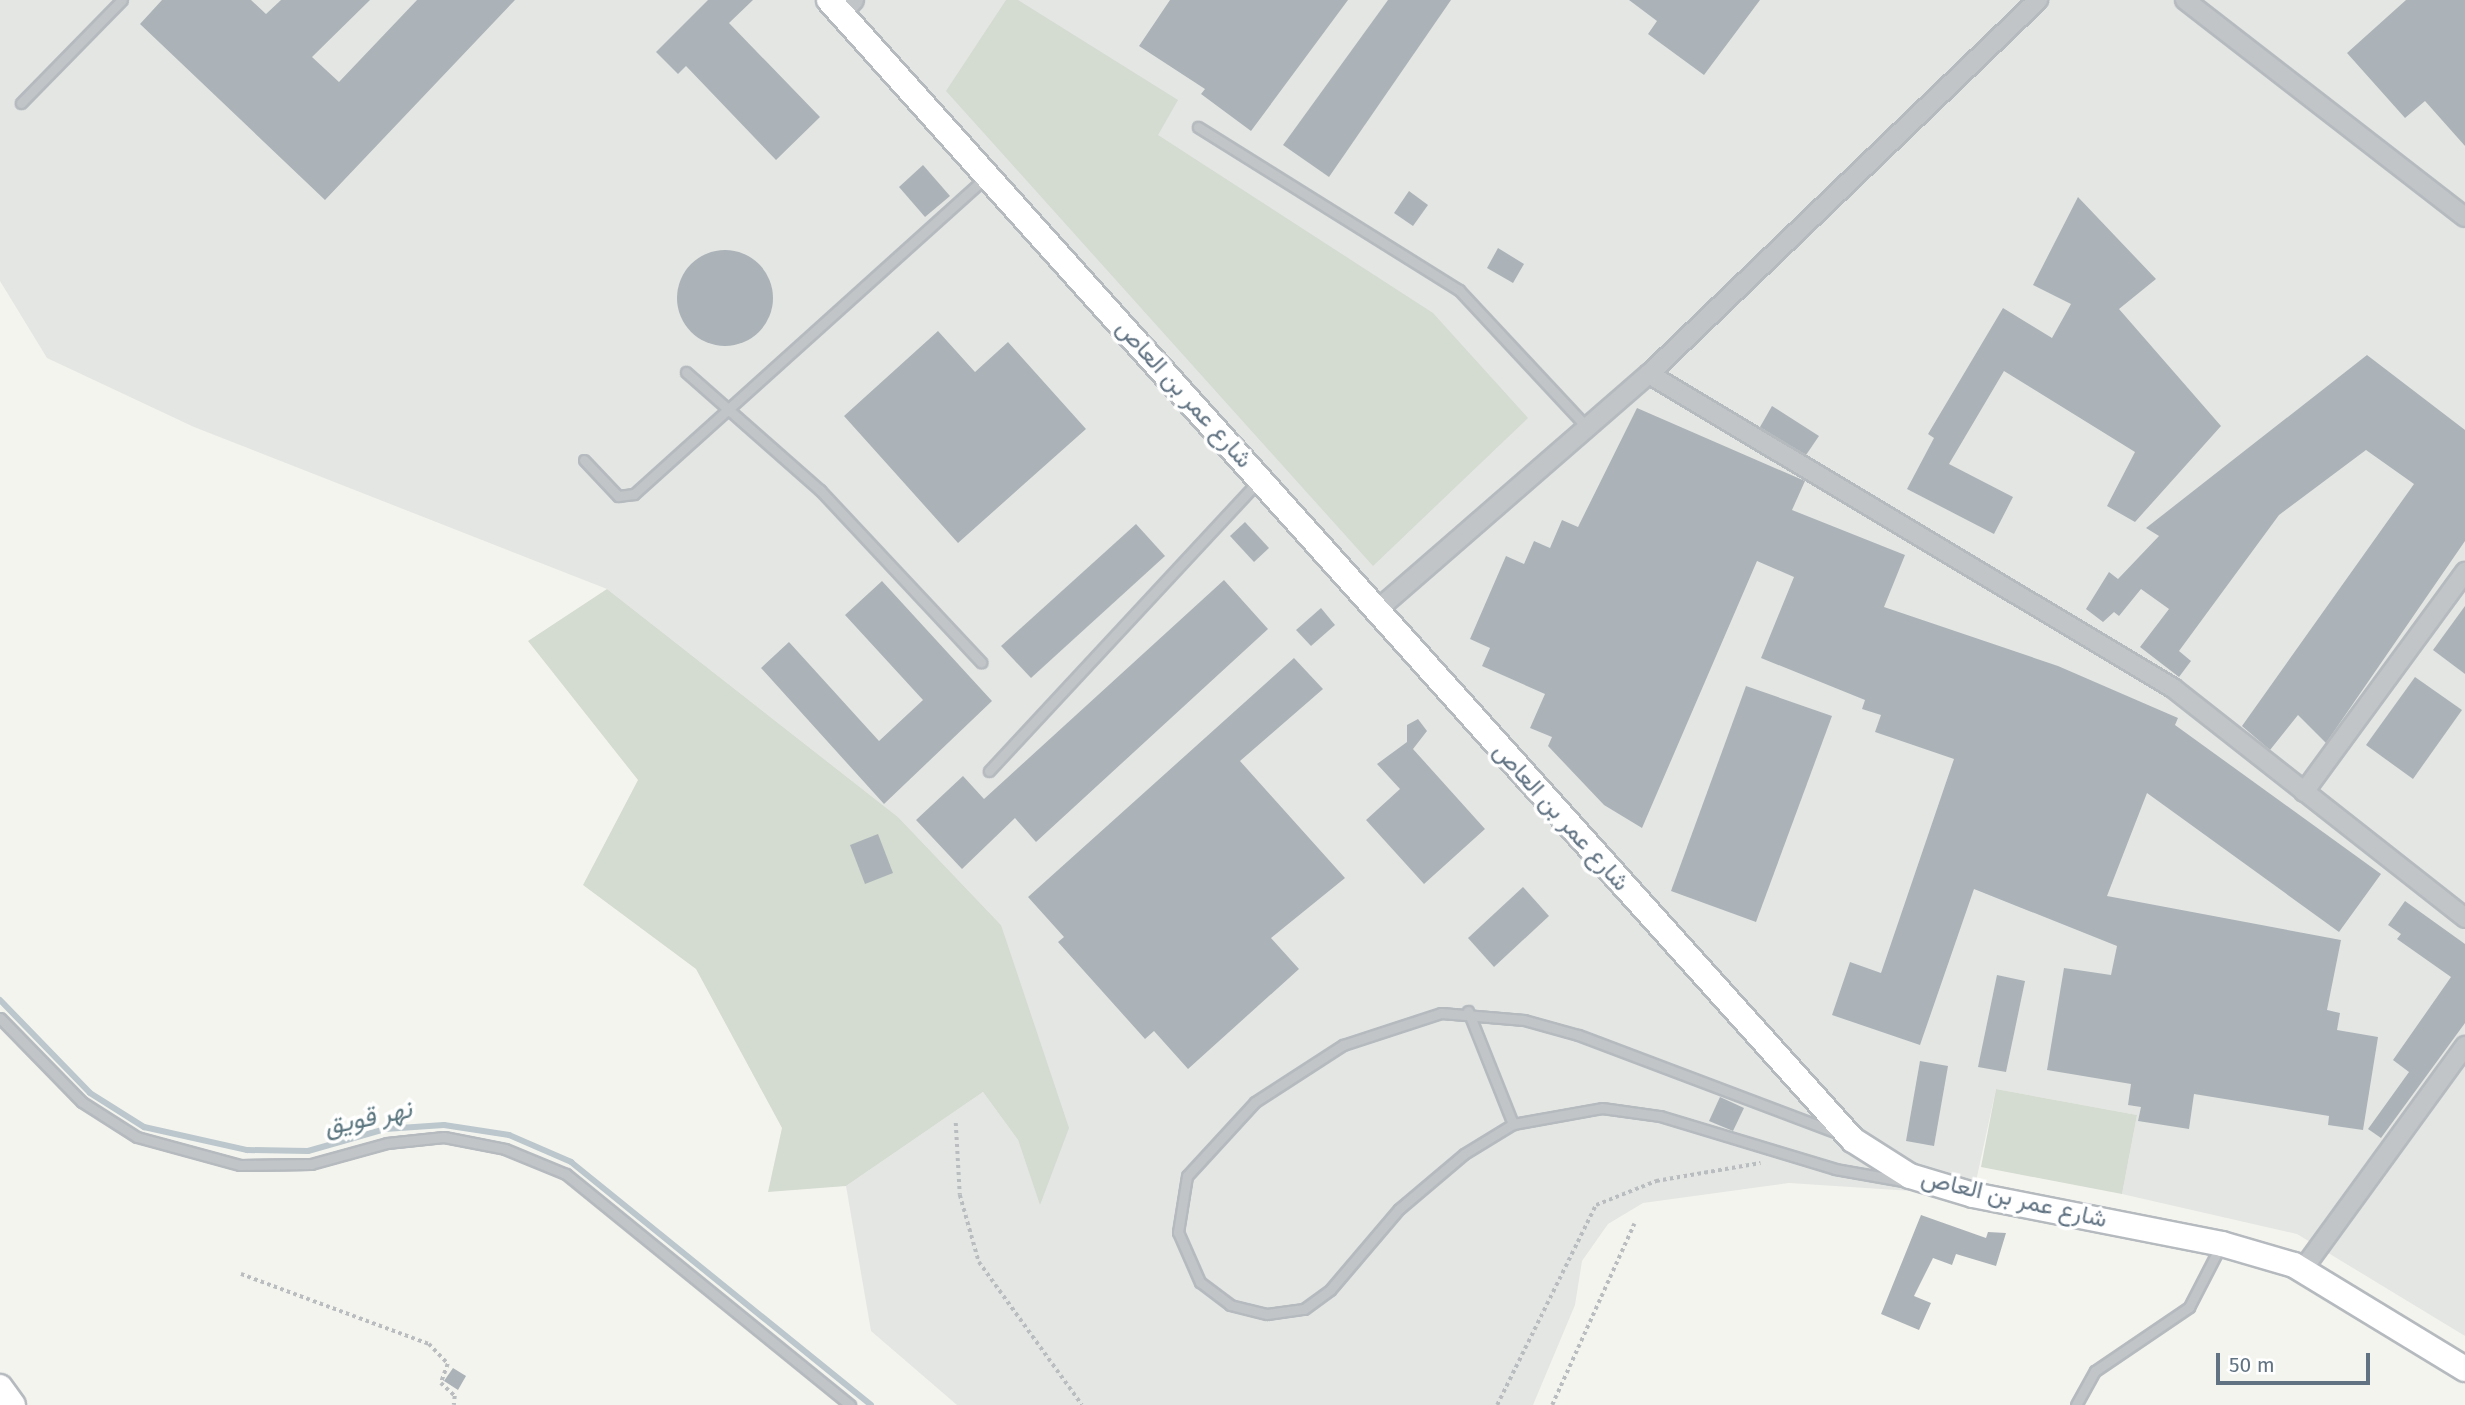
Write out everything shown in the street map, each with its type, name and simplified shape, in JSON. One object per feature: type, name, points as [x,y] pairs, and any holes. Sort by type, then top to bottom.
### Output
[{"type":"street","points":[[1376,611],[1586,425],[1649,374],[2038,0]]},
{"type":"street","points":[[2185,0],[2465,217]]},
{"type":"street","name":"شارع عمر بن العاص","points":[[841,5],[987,176],[1853,1140],[1926,1181],[2222,1244],[2303,1269],[2465,1369]]},
{"type":"street","points":[[1649,374],[2172,688],[2465,918]]},
{"type":"street","points":[[2304,792],[2465,572]]},
{"type":"street","points":[[2303,1269],[2465,1046]]},
{"type":"street","points":[[0,1387],[13,1405]]},
{"type":"lane","points":[[21,103],[122,0]]},
{"type":"lane","points":[[1198,127],[1459,290],[1586,425]]},
{"type":"lane","points":[[584,460],[626,497],[732,411],[987,176]]},
{"type":"lane","points":[[686,372],[820,490],[981,662]]},
{"type":"lane","points":[[989,771],[1260,479]]},
{"type":"lane","points":[[1853,1140],[1629,1052],[1524,1020],[1468,1011],[1375,1031],[1313,1062],[1255,1102],[1187,1176],[1177,1212],[1182,1250],[1200,1282],[1230,1305],[1267,1314],[1304,1309],[1330,1290],[1420,1190],[1513,1124],[1575,1110],[1632,1110],[1868,1177],[1926,1181]]},
{"type":"lane","points":[[1468,1011],[1513,1124]]},
{"type":"lane","points":[[0,1018],[82,1102],[137,1137],[240,1165],[311,1164],[387,1143],[444,1137],[505,1149],[566,1174],[850,1405]]},
{"type":"lane","points":[[2076,1405],[2095,1371],[2189,1307],[2222,1244]]},
{"type":"path","points":[[956,1123],[960,1195],[979,1262],[1082,1405]]},
{"type":"path","points":[[1497,1405],[1596,1205],[1656,1181],[1793,1157]]},
{"type":"path","points":[[1552,1405],[1634,1224]]},
{"type":"path","points":[[241,1273],[429,1344],[448,1364],[441,1383],[455,1396],[454,1405]]},
{"type":"shaded area","points":[[0,0],[2465,0],[2465,1336],[2297,1234],[2122,1194],[2137,1115],[1996,1089],[1973,1195],[1789,1183],[1643,1203],[1608,1224],[1582,1261],[1575,1305],[1533,1405],[957,1405],[871,1331],[846,1186],[983,1092],[1018,1140],[1040,1204],[1001,925],[898,817],[607,589],[194,427],[47,358],[0,281]]},
{"type":"shaded area","points":[[1006,0],[1018,0],[1178,100],[1158,135],[1433,313],[1528,418],[1373,566],[946,91]]},
{"type":"shaded area","points":[[607,589],[898,817],[1001,925],[1069,1128],[1040,1205],[1018,1140],[983,1092],[846,1186],[768,1192],[782,1128],[696,969],[583,885],[638,780],[528,641]]},
{"type":"shaded area","points":[[1996,1089],[2137,1115],[2122,1194],[1981,1167]]},
{"type":"building","points":[[162,0],[251,0],[266,14],[281,0],[370,0],[312,57],[339,82],[417,0],[515,0],[325,200],[140,24]]},
{"type":"building","points":[[708,0],[753,0],[729,23],[820,117],[776,160],[686,66],[678,74],[656,52]]},
{"type":"building","points":[[1170,0],[1348,0],[1251,131],[1201,94],[1205,89],[1139,46]]},
{"type":"building","points":[[1388,0],[1451,0],[1329,177],[1283,145]]},
{"type":"building","points":[[1629,0],[1760,0],[1704,75],[1648,34],[1657,21]]},
{"type":"building","points":[[2406,0],[2465,0],[2465,146],[2425,101],[2405,118],[2347,53]]},
{"type":"building","points":[[923,165],[950,196],[925,217],[899,187]]},
{"type":"building","points":[[1409,191],[1428,205],[1413,226],[1394,213]]},
{"type":"building","points":[[2078,197],[2156,279],[2119,309],[2221,426],[2135,522],[2107,506],[2135,452],[2004,371],[1949,464],[2013,497],[1994,534],[1907,489],[1934,438],[1928,434],[2003,308],[2052,338],[2071,304],[2033,285]]},
{"type":"building","points":[[1498,248],[1524,264],[1513,283],[1487,268]]},
{"type":"building","points":[[725,250],[743,254],[759,264],[769,280],[773,298],[769,316],[759,332],[743,342],[725,346],[707,342],[691,332],[681,316],[677,298],[681,280],[691,264],[707,254]]},
{"type":"building","points":[[938,331],[975,372],[1008,342],[1086,429],[958,543],[844,416]]},
{"type":"building","points":[[2367,355],[2465,430],[2465,541],[2326,743],[2298,715],[2270,750],[2242,726],[2414,484],[2366,450],[2279,515],[2179,651],[2191,661],[2179,677],[2140,647],[2169,609],[2141,589],[2119,616],[2114,612],[2103,622],[2086,609],[2109,572],[2118,579],[2159,536],[2146,528]]},
{"type":"building","points":[[1772,406],[1819,436],[1806,455],[1760,427]]},
{"type":"building","points":[[1637,408],[1805,481],[1792,510],[1905,555],[1884,607],[2058,666],[2178,718],[2175,725],[2381,874],[2339,932],[2147,793],[2107,896],[2341,940],[2327,1010],[2340,1013],[2337,1030],[2378,1037],[2363,1130],[2328,1125],[2329,1116],[2194,1094],[2189,1129],[2138,1121],[2141,1107],[2128,1105],[2131,1084],[2047,1070],[2064,968],[2111,975],[2117,946],[1974,889],[1920,1045],[1832,1015],[1850,962],[1881,973],[1954,759],[1875,732],[1881,715],[1862,709],[1865,700],[1761,658],[1794,577],[1757,561],[1642,828],[1604,805],[1548,746],[1552,737],[1530,728],[1545,694],[1482,666],[1490,648],[1470,639],[1506,556],[1524,564],[1534,541],[1550,548],[1562,520],[1578,527]]},
{"type":"building","points":[[1245,522],[1269,548],[1254,562],[1230,536]]},
{"type":"building","points":[[1136,524],[1165,556],[1031,678],[1001,646]]},
{"type":"building","points":[[1224,580],[1268,629],[1036,842],[1015,818],[962,869],[916,820],[963,776],[984,799]]},
{"type":"building","points":[[882,581],[992,701],[884,804],[761,668],[789,642],[879,741],[923,700],[845,615]]},
{"type":"building","points":[[2465,606],[2465,674],[2433,650]]},
{"type":"building","points":[[1321,608],[1335,625],[1311,646],[1296,630]]},
{"type":"building","points":[[1294,658],[1323,689],[1240,761],[1345,878],[1271,938],[1299,969],[1188,1069],[1154,1031],[1145,1039],[1058,942],[1064,937],[1028,897]]},
{"type":"building","points":[[2415,677],[2462,710],[2413,779],[2366,745]]},
{"type":"building","points":[[1746,686],[1832,716],[1756,922],[1671,891]]},
{"type":"building","points":[[1418,719],[1427,731],[1413,749],[1485,829],[1424,884],[1366,820],[1400,789],[1377,764],[1407,742],[1407,725]]},
{"type":"building","points":[[878,834],[893,873],[865,884],[850,845]]},
{"type":"building","points":[[1523,887],[1549,916],[1494,967],[1468,938]]},
{"type":"building","points":[[2405,901],[2465,944],[2465,1023],[2381,1138],[2368,1129],[2409,1072],[2393,1060],[2451,977],[2397,939],[2401,934],[2388,925]]},
{"type":"building","points":[[1997,975],[2025,981],[2006,1072],[1978,1067]]},
{"type":"building","points":[[1920,1061],[1948,1066],[1934,1146],[1906,1141]]},
{"type":"building","points":[[1720,1097],[1744,1108],[1733,1131],[1709,1121]]},
{"type":"building","points":[[1921,1215],[1986,1238],[1988,1232],[2006,1233],[1996,1266],[1956,1254],[1952,1265],[1933,1258],[1914,1296],[1931,1303],[1919,1330],[1881,1314]]},
{"type":"building","points":[[453,1368],[466,1376],[458,1390],[444,1381]]},
{"type":"waterway","name":"نهر قويق","points":[[0,1000],[90,1093],[144,1127],[247,1150],[308,1151],[385,1129],[444,1125],[509,1135],[571,1162],[871,1405]]}]
